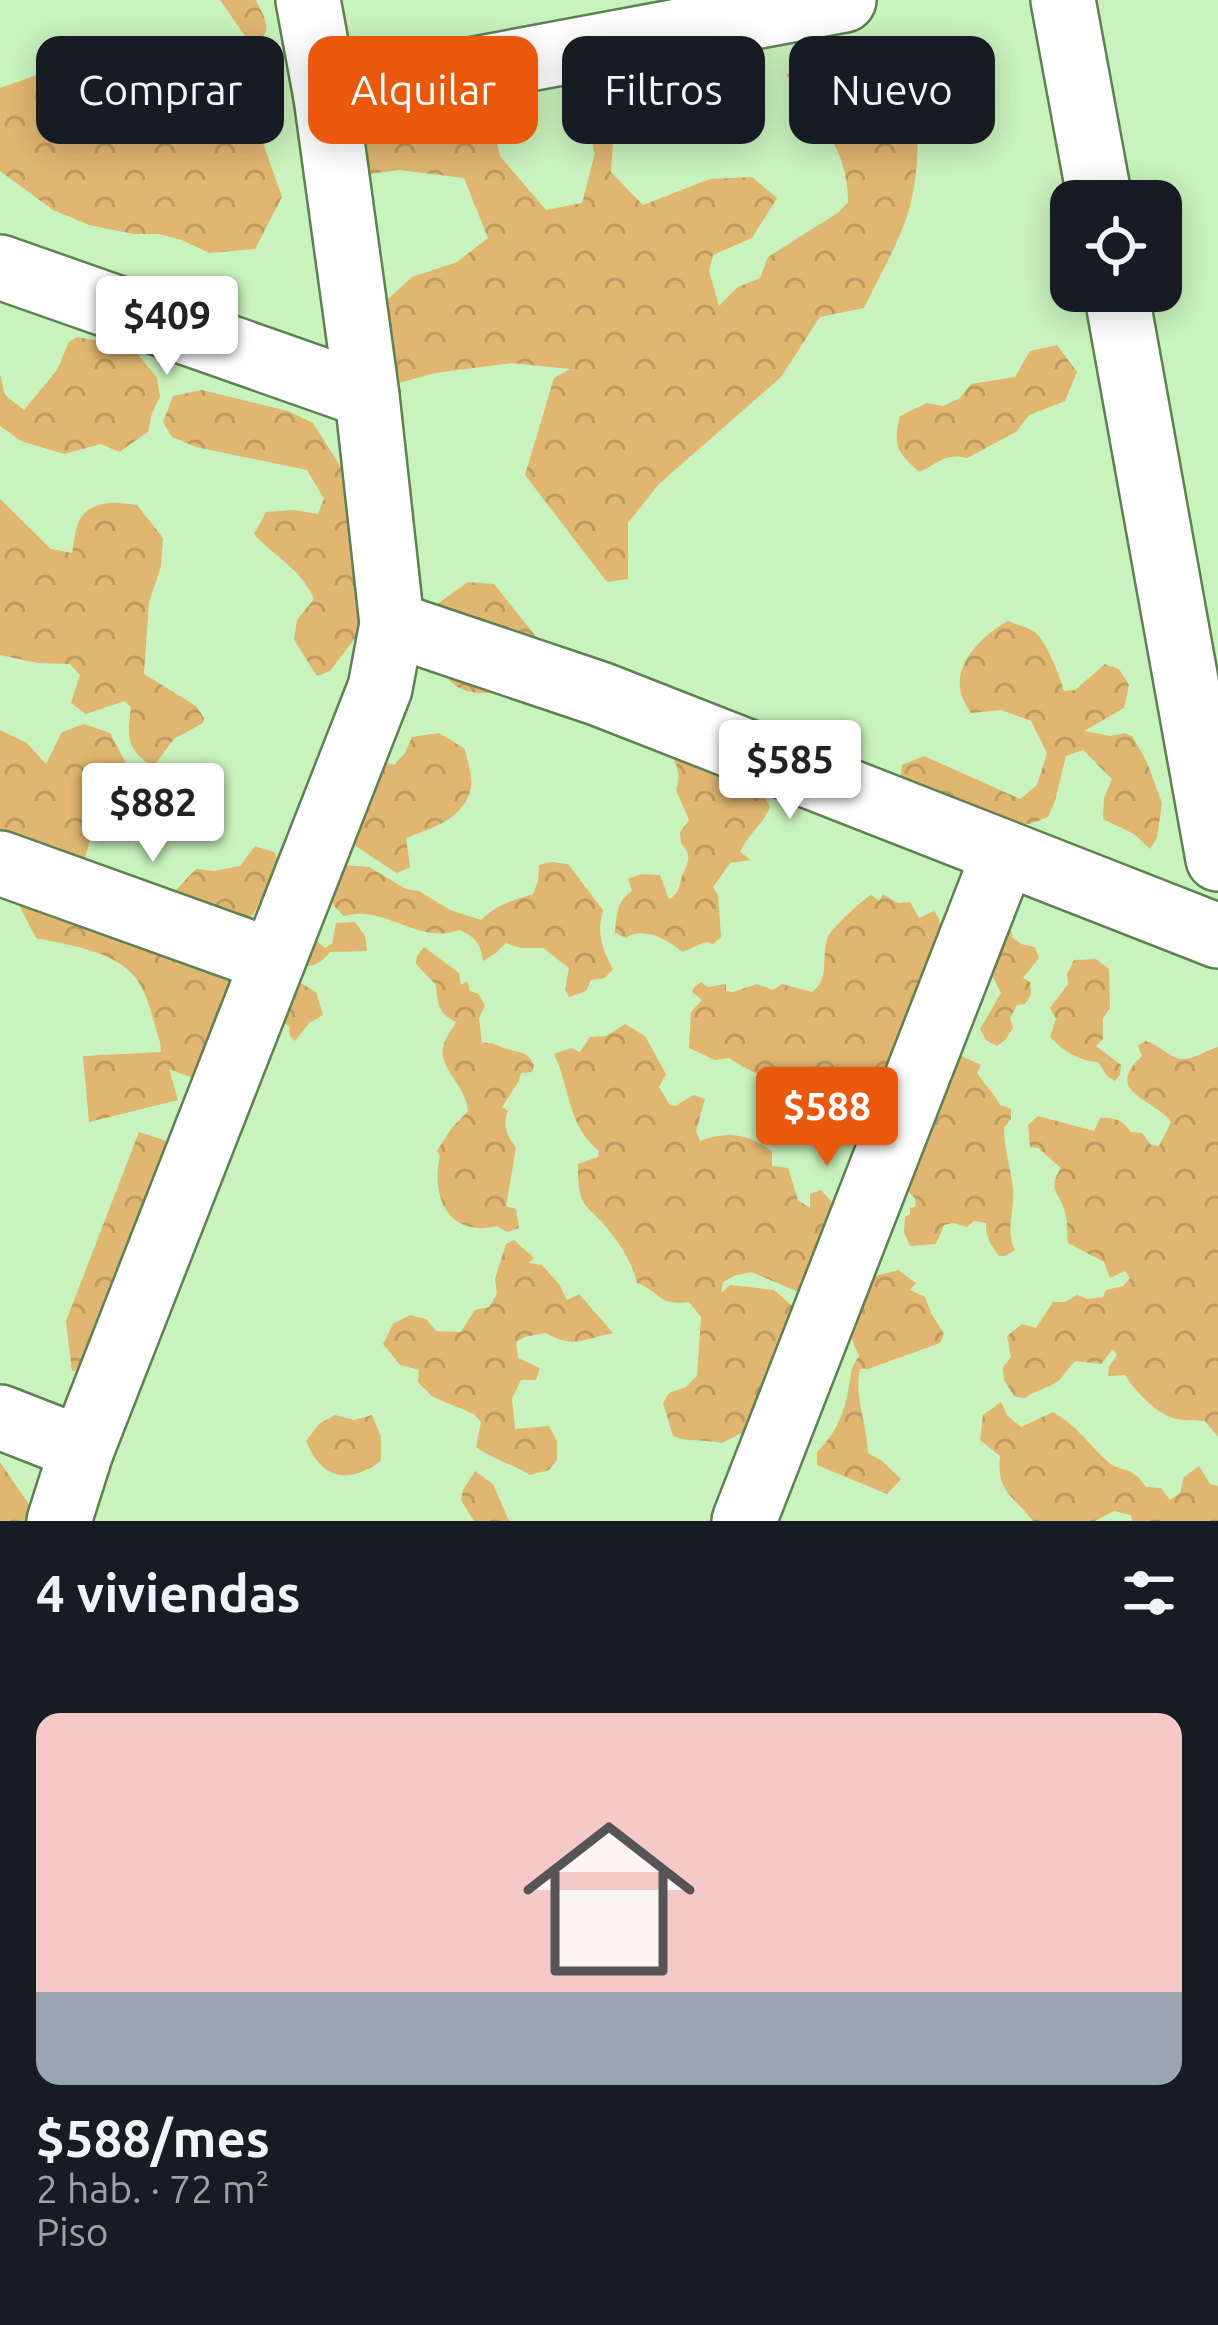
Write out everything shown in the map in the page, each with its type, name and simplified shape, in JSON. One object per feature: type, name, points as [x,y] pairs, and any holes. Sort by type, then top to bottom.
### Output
[{"type":"street","points":[[308,0],[315,36]]},
{"type":"street","points":[[538,57],[844,0]]},
{"type":"street","points":[[1064,0],[1096,180]]},
{"type":"street","points":[[59,1521],[82,1449],[380,688],[392,624],[332,144]]},
{"type":"street","points":[[0,267],[367,396]]},
{"type":"street","points":[[1120,312],[1218,859]]},
{"type":"street","points":[[392,624],[600,694],[1218,936]]},
{"type":"street","points":[[744,1521],[1004,854]]},
{"type":"street","points":[[0,863],[273,961]]},
{"type":"street","points":[[0,1417],[82,1449]]},
{"type":"green space","points":[[220,0],[256,0],[266,26],[264,36],[245,36]]},
{"type":"green space","points":[[36,75],[36,144],[263,144],[282,197],[255,249],[209,253],[159,234],[89,225],[53,210],[0,171],[0,88]]},
{"type":"green space","points":[[360,144],[497,144],[500,156],[546,210],[582,203],[595,153],[592,144],[613,144],[611,172],[643,205],[710,179],[752,177],[777,198],[752,238],[713,255],[709,271],[719,306],[738,287],[760,278],[768,257],[848,202],[834,144],[917,144],[911,202],[864,308],[820,317],[781,377],[659,484],[628,523],[628,579],[607,582],[525,475],[554,378],[570,369],[512,363],[435,373],[388,386],[387,300],[412,277],[457,262],[488,238],[464,178],[399,170],[369,174]]},
{"type":"green space","points":[[77,337],[132,347],[157,378],[160,397],[148,432],[119,452],[101,444],[64,454],[21,441],[0,426],[0,374],[5,395],[24,410]]},
{"type":"green space","points":[[1057,345],[1077,372],[1065,401],[1029,415],[1016,432],[967,458],[947,458],[919,472],[902,454],[897,442],[900,416],[927,403],[943,406],[960,398],[971,384],[1015,377],[1030,351]]},
{"type":"green space","points":[[202,390],[288,411],[313,423],[342,469],[353,512],[362,629],[330,671],[317,676],[294,640],[297,620],[314,599],[308,588],[254,534],[266,512],[318,514],[324,499],[307,470],[196,447],[172,437],[163,422],[173,396]]},
{"type":"green space","points":[[0,499],[51,549],[72,553],[79,521],[90,509],[105,504],[137,505],[163,538],[161,566],[149,602],[144,674],[196,706],[204,718],[174,739],[153,767],[133,748],[131,707],[124,701],[86,714],[71,703],[80,675],[70,664],[0,655]]},
{"type":"green space","points":[[468,582],[494,584],[538,639],[527,681],[501,691],[473,692],[456,686],[433,664],[432,608]]},
{"type":"green space","points":[[1008,621],[1037,634],[1064,691],[1075,690],[1105,664],[1119,669],[1129,685],[1124,708],[1084,731],[1132,736],[1146,760],[1162,803],[1157,837],[1150,849],[1134,834],[1103,819],[1104,798],[1112,779],[1083,750],[1066,756],[1048,817],[1030,824],[899,792],[902,765],[924,756],[1020,799],[1037,785],[1047,753],[1031,721],[1001,710],[971,713],[961,694],[966,661],[980,642]]},
{"type":"green space","points":[[702,697],[723,713],[733,711],[744,720],[775,783],[764,795],[770,807],[767,813],[740,852],[751,860],[730,863],[713,887],[718,895],[721,937],[713,944],[706,942],[682,952],[655,936],[640,933],[626,938],[615,933],[615,927],[620,904],[632,891],[628,879],[660,875],[669,899],[678,890],[688,859],[680,832],[689,820],[676,790],[676,764],[664,742],[687,701]]},
{"type":"green space","points":[[84,724],[110,733],[128,767],[129,785],[123,800],[91,835],[85,859],[54,859],[0,838],[0,730],[27,743],[46,764],[62,732]]},
{"type":"green space","points":[[439,733],[465,749],[471,773],[468,798],[455,815],[406,838],[410,867],[397,873],[351,843],[378,760],[394,765],[412,737]]},
{"type":"green space","points":[[255,846],[274,852],[281,868],[247,924],[247,998],[214,1064],[193,1078],[169,1069],[178,1100],[89,1122],[83,1056],[161,1052],[149,1006],[141,986],[122,965],[79,947],[36,938],[17,901],[166,910],[176,890],[196,869],[240,866]]},
{"type":"green space","points":[[331,864],[369,867],[450,910],[481,920],[533,894],[539,865],[568,864],[603,910],[601,940],[613,969],[605,978],[591,980],[586,991],[569,997],[565,990],[569,968],[543,948],[506,943],[483,961],[476,941],[459,930],[434,933],[376,916],[344,916],[334,906],[323,873]]},
{"type":"green space","points":[[1022,881],[1010,919],[1012,937],[1035,947],[1039,958],[1023,978],[1030,982],[1031,994],[1025,1004],[1017,1005],[1010,1018],[1013,1028],[997,1046],[980,1029],[1001,993],[989,969]]},
{"type":"green space","points":[[883,894],[898,903],[910,902],[919,918],[934,911],[943,939],[892,1072],[876,1074],[869,1069],[813,1077],[802,1084],[794,1080],[785,1086],[729,1058],[715,1060],[689,1048],[691,1012],[702,1000],[692,992],[694,987],[701,982],[708,987],[726,984],[726,991],[733,992],[757,984],[773,990],[782,984],[812,992],[823,974],[831,933],[871,895],[879,901]]},
{"type":"green space","points":[[355,922],[365,936],[367,951],[330,952],[315,964],[296,964],[310,935],[325,948],[332,944],[336,923]]},
{"type":"green space","points":[[424,947],[459,973],[461,985],[467,981],[470,991],[479,994],[485,1006],[479,1018],[482,1043],[523,1053],[534,1065],[532,1072],[521,1073],[502,1107],[508,1111],[506,1130],[516,1148],[506,1206],[516,1209],[519,1228],[507,1232],[497,1226],[467,1226],[441,1200],[437,1151],[468,1111],[443,1056],[456,1022],[442,1011],[436,985],[416,964]]},
{"type":"green space","points":[[1096,959],[1109,969],[1110,1008],[1103,1018],[1103,1039],[1096,1046],[1121,1065],[1115,1081],[1098,1062],[1072,1054],[1050,1037],[1056,1019],[1050,1008],[1068,984],[1074,960]]},
{"type":"green space","points":[[299,982],[316,992],[323,1015],[309,1023],[295,1041],[289,1026],[280,1021],[280,990]]},
{"type":"green space","points":[[625,1024],[645,1036],[666,1074],[659,1087],[669,1104],[675,1106],[694,1095],[705,1099],[696,1131],[700,1141],[729,1135],[755,1141],[772,1152],[772,1166],[788,1168],[798,1200],[810,1208],[810,1194],[821,1190],[831,1201],[820,1301],[751,1272],[723,1282],[721,1293],[730,1285],[774,1290],[806,1318],[760,1385],[771,1398],[759,1424],[722,1443],[673,1436],[663,1403],[669,1393],[686,1387],[697,1376],[701,1317],[689,1302],[665,1300],[637,1283],[622,1248],[580,1194],[578,1164],[598,1157],[599,1151],[575,1118],[554,1054],[571,1048],[580,1052],[590,1037],[606,1036]]},
{"type":"green space","points":[[1145,1041],[1180,1059],[1218,1047],[1218,1437],[1205,1421],[1177,1419],[1159,1411],[1125,1375],[1108,1376],[1117,1355],[1113,1349],[1101,1364],[1076,1361],[1058,1381],[1025,1398],[1015,1397],[1004,1380],[1003,1367],[1011,1357],[1007,1336],[1022,1324],[1036,1328],[1053,1302],[1077,1295],[1103,1297],[1106,1290],[1123,1286],[1130,1278],[1125,1271],[1110,1278],[1104,1262],[1068,1243],[1065,1213],[1054,1185],[1061,1168],[1038,1148],[1030,1147],[1028,1125],[1038,1116],[1094,1131],[1100,1118],[1110,1118],[1159,1146],[1171,1122],[1135,1094],[1127,1079],[1142,1056],[1138,1046]]},
{"type":"green space","points":[[959,1055],[981,1065],[977,1073],[1000,1105],[1011,1109],[1004,1128],[1015,1250],[1005,1256],[999,1256],[991,1244],[986,1223],[944,1225],[936,1244],[910,1246],[904,1232],[905,1217],[916,1206],[915,1198],[903,1187]]},
{"type":"green space","points":[[139,1132],[188,1148],[135,1362],[72,1371],[66,1321]]},
{"type":"green space","points":[[514,1240],[534,1258],[529,1263],[542,1265],[559,1284],[567,1300],[579,1294],[613,1333],[571,1342],[546,1333],[516,1342],[518,1358],[540,1368],[536,1380],[521,1380],[512,1398],[515,1429],[549,1426],[557,1441],[557,1460],[549,1470],[530,1475],[476,1447],[481,1422],[474,1414],[433,1397],[418,1382],[419,1370],[400,1365],[383,1344],[393,1324],[410,1315],[426,1319],[436,1331],[461,1332],[475,1310],[489,1307],[497,1294],[495,1279],[506,1244]]},
{"type":"green space","points":[[898,1270],[916,1283],[910,1290],[925,1297],[944,1334],[940,1343],[860,1369],[868,1453],[901,1479],[887,1494],[817,1465],[817,1452],[839,1422],[859,1356],[851,1334],[852,1313],[863,1303],[862,1295],[871,1285],[868,1278]]},
{"type":"green space","points":[[1001,1402],[1021,1427],[1053,1412],[1111,1464],[1135,1474],[1146,1487],[1161,1488],[1170,1500],[1180,1493],[1184,1477],[1199,1466],[1210,1484],[1218,1486],[1218,1521],[1132,1521],[1131,1515],[1114,1511],[1095,1521],[1033,1521],[1004,1486],[1000,1456],[980,1440],[983,1415]]},
{"type":"green space","points":[[335,1415],[354,1420],[372,1415],[381,1437],[381,1461],[347,1475],[320,1464],[306,1441],[319,1424]]},
{"type":"green space","points":[[0,1462],[30,1506],[27,1521],[0,1521]]},
{"type":"green space","points":[[475,1471],[493,1484],[509,1521],[474,1521],[461,1500]]}]
